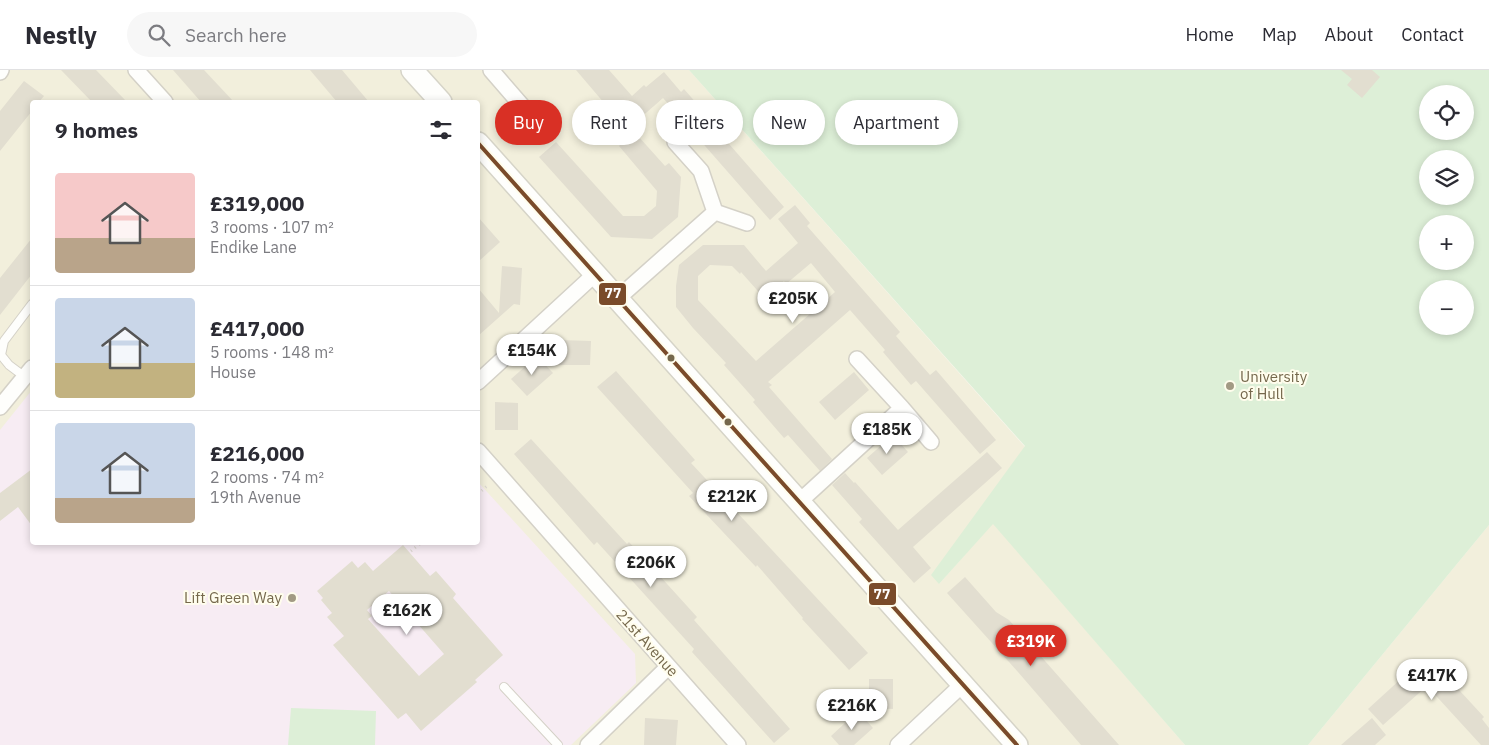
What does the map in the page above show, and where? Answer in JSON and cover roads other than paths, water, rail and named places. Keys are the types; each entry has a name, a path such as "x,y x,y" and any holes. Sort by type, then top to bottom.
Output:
{"street":[{"path":"136,70 163,100"},
{"path":"412,70 439,100"},
{"path":"491,70 517,100"},
{"path":"480,145 1017,745"},
{"path":"678,145 701,172 715,212"},
{"path":"715,212 747,223"},
{"path":"618,299 715,212"},
{"path":"480,380 595,274"},
{"path":"858,359 930,442"},
{"path":"0,407 29,373"},
{"path":"799,502 902,408"},
{"name":"21st Avenue","path":"480,454 738,745"},
{"path":"588,745 668,667"},
{"path":"898,745 963,684"}],"lane":[{"path":"29,373 9,365 1,355 4,341 30,307"},
{"path":"504,687 558,745"}],"place":[{"name":"University of Hull","path":"1230,386"},
{"name":"Lift Green Way","path":"292,598"}]}
